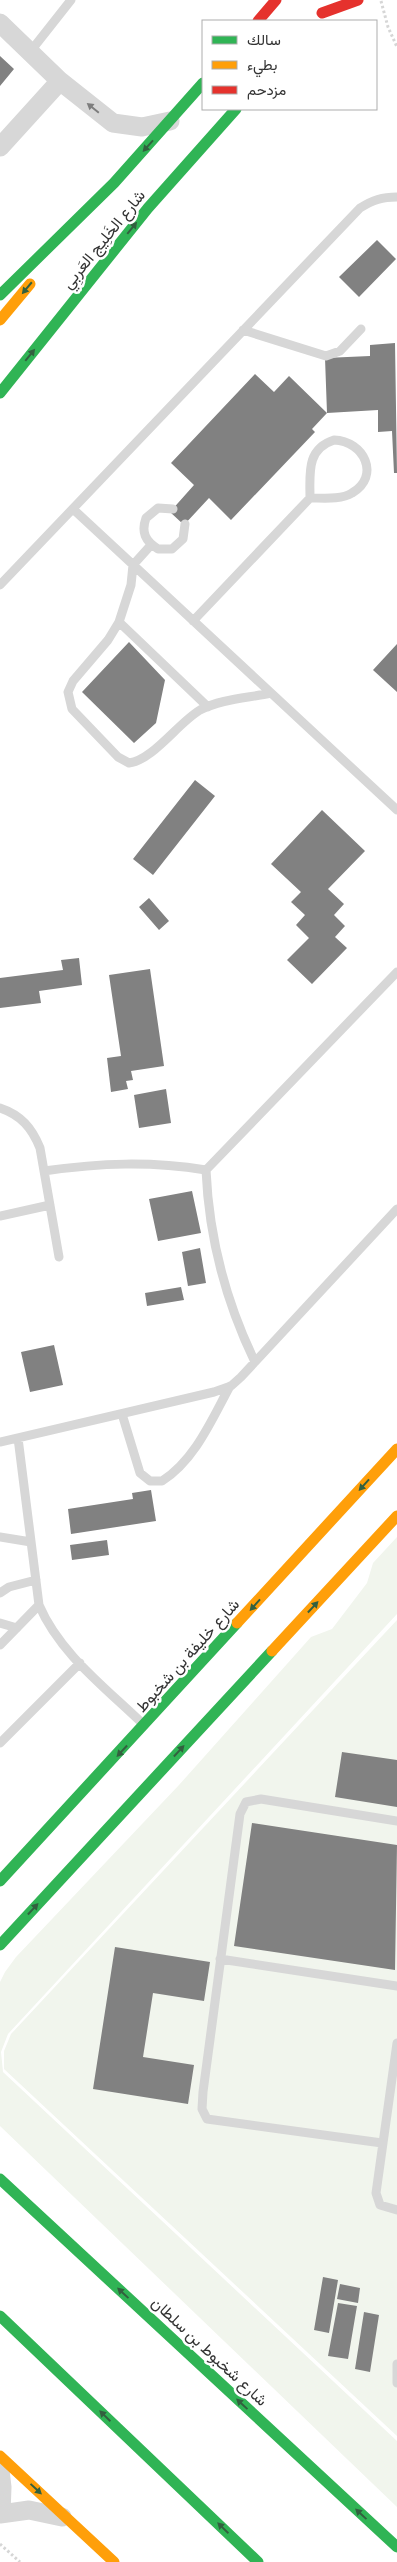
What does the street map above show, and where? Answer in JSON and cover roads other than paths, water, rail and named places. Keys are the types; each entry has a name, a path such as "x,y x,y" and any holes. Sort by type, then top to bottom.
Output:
{"main road":[{"path":"259,20 276,0"},
{"path":"318,17 333,0"},
{"path":"318,17 358,0"},
{"name":"شارع الخَلِيج العَربِي","path":"0,295 114,183 202,84"},
{"name":"شارع الخَلِيج العَربِي","path":"0,393 148,208 235,110"},
{"path":"0,320 114,183"},
{"name":"شارع خليفة بن شخبوط","path":"0,1881 145,1726 397,1449"},
{"path":"0,1945 397,1516"},
{"name":"شارع شخبوط بن سلطان","path":"0,2179 397,2547"},
{"path":"0,2316 258,2562"},
{"path":"0,2456 114,2562"}],"street":[{"path":"0,23 60,81 113,124 142,127 170,121"},
{"path":"0,147 60,81"},
{"path":"0,2470 2,2487 0,2514 15,2510 44,2511 71,2521"}],"lane":[{"path":"30,52 71,0"},
{"path":"0,585 360,208 372,200 384,197 397,197"},
{"path":"243,330 326,356 340,352 361,329"},
{"path":"193,620 310,498 343,496 359,488 366,472 366,464 358,448 351,443 334,440 318,448 310,464 310,498"},
{"path":"172,508 158,508 146,518 144,532 151,545 158,549 172,548 183,539 185,524"},
{"path":"73,509 397,810"},
{"path":"151,545 133,565 131,585 118,622 108,640 70,686 68,698 72,709 118,757 123,761 136,762 188,718 208,707 271,693"},
{"path":"118,622 208,707"},
{"path":"255,1362 240,1332 219,1269 209,1212 206,1170 397,972"},
{"path":"0,1108 24,1121 34,1134 40,1148 59,1258"},
{"path":"44,1171 117,1163 169,1165 206,1170"},
{"path":"0,1216 50,1205"},
{"path":"122,1414 140,1473 150,1481 162,1481 178,1467 198,1443 231,1386 397,1209"},
{"path":"0,1442 214,1392 231,1386"},
{"path":"18,1438 39,1605 55,1637 145,1726"},
{"path":"0,1537 31,1542"},
{"path":"0,1593 9,1587 36,1580"},
{"path":"0,1645 39,1605"},
{"path":"0,1623 16,1628"},
{"path":"0,1743 80,1663"},
{"path":"382,2143 207,2119 202,2109 240,1814 246,1802 261,1799 397,1821"},
{"path":"220,1959 397,1986"},
{"path":"397,2043 376,2193 380,2205 397,2210"},
{"path":"397,2364 397,2383"}]}
